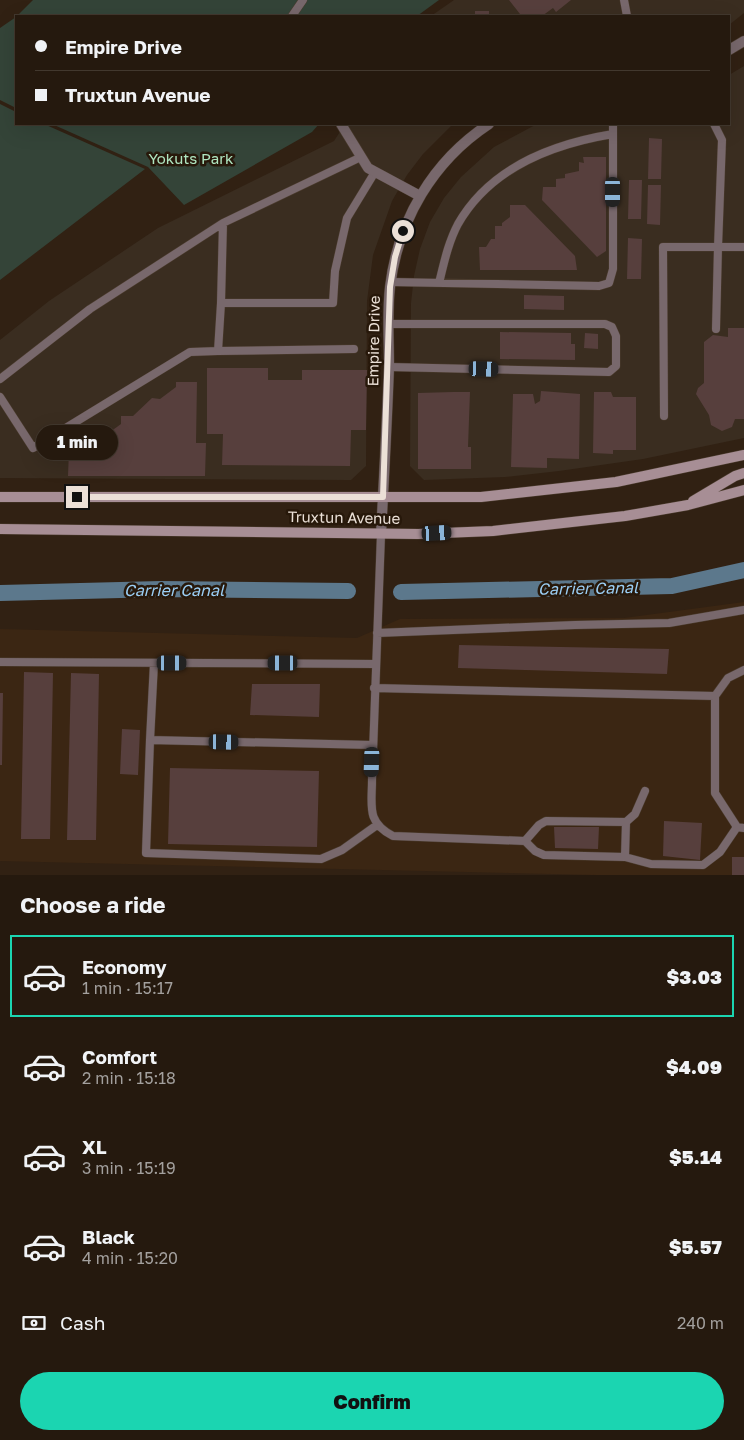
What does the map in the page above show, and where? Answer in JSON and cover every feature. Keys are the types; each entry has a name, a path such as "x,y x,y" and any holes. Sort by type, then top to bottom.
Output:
{"main road":[{"name":"Truxtun Avenue","path":"0,498 481,496 616,482 683,470 744,455"},
{"path":"688,505 708,490 744,473"},
{"name":"Truxtun Avenue","path":"0,529 381,534 493,531 558,524 688,505 744,490"}],"street":[{"path":"730,49 744,41"},
{"path":"341,125 368,168 420,196"},
{"name":"Empire Drive","path":"381,534 391,282 403,231 420,196 432,177 452,154 489,125"}],"lane":[{"path":"293,15 303,0"},
{"path":"624,0 627,15"},
{"path":"391,282 599,286 609,283 613,269 613,125"},
{"path":"714,125 722,140 716,329"},
{"path":"439,283 448,248 459,223 486,188 516,165 549,150 613,134"},
{"path":"0,379 90,309 223,223 361,157"},
{"path":"221,302 333,303 334,272 347,218 375,172"},
{"path":"218,351 223,223"},
{"path":"664,416 663,246 744,247"},
{"path":"389,324 605,324 612,327 616,336 616,366 609,372 389,367"},
{"path":"0,397 33,448 190,352 354,349"},
{"path":"381,534 374,688 372,818 377,826 393,836 525,841 535,851 544,855 625,857 651,864 703,865 720,852 740,828 715,793 716,696 728,678 744,670"},
{"path":"377,633 575,624 669,623 744,610"},
{"path":"0,662 375,664"},
{"path":"154,663 146,853 321,859 342,850 377,826"},
{"path":"374,688 716,696"},
{"path":"150,740 373,745"},
{"path":"525,841 539,825 546,821 626,822 635,814 645,791"},
{"path":"625,857 626,822"}],"shaded area":[{"path":"454,0 744,0 744,13 730,24 730,15 432,15"},
{"path":"744,66 744,438 643,459 559,471 505,477 424,480 410,466 411,303 420,249 430,222 444,198 461,177 494,147 535,125 730,125 730,74"},
{"path":"344,125 452,125 423,154 407,175 392,201 373,255 367,301 366,466 351,480 0,478 0,340 49,301 158,228 334,141"},
{"path":"744,602 744,875 596,875 0,861 0,629 357,638 400,619 624,618"}],"green space":[{"path":"33,0 439,0 418,15 18,15"},
{"path":"15,18 15,108 0,100 0,28"},
{"path":"0,104 15,112 15,125 46,125 145,169 0,280"},
{"name":"Yokuts Park","path":"54,125 318,125 312,132 184,205 148,167"}],"building":[{"path":"509,0 571,0 556,12 553,8 543,15 520,14"},
{"path":"475,11 489,11 489,15 475,15"},
{"path":"649,138 662,139 661,179 648,179"},
{"path":"583,157 606,157 606,251 597,257 542,200 543,187 556,187 556,179 565,178 565,174 579,171 579,162 584,163"},
{"path":"629,180 642,180 641,219 628,219"},
{"path":"648,185 661,185 660,225 647,224"},
{"path":"510,205 525,205 575,256 577,270 480,270 479,247 486,247 491,239 495,239 495,226 502,226 502,223 510,217"},
{"path":"628,238 642,239 641,279 627,279"},
{"path":"524,295 564,296 564,310 524,309"},
{"path":"728,328 744,328 744,419 735,419 732,427 722,431 711,425 709,415 696,394 698,388 704,383 704,342 713,335 728,337"},
{"path":"500,332 571,333 571,344 575,344 575,360 500,359"},
{"path":"585,333 598,334 598,349 584,348"},
{"path":"207,368 268,368 268,380 302,380 302,370 367,370 366,430 351,430 350,466 222,465 223,434 207,434"},
{"path":"176,382 197,382 196,443 206,443 205,476 68,476 69,450 81,450 95,439 95,432 110,432 121,424 121,416 133,416 152,398 160,399 176,387"},
{"path":"541,391 580,394 579,459 547,458 547,468 511,467 513,394 533,394 535,404 540,401"},
{"path":"470,392 468,447 471,447 471,469 418,469 418,393"},
{"path":"594,392 611,392 613,397 636,397 636,450 613,450 613,454 593,453"},
{"path":"459,645 669,649 667,674 458,668"},
{"path":"24,672 53,673 50,839 21,839"},
{"path":"71,673 99,674 96,840 67,840"},
{"path":"252,684 320,684 319,717 250,715"},
{"path":"0,693 3,693 2,765 0,765"},
{"path":"122,729 140,730 138,775 120,774"},
{"path":"170,768 319,771 317,847 168,844"},
{"path":"664,821 702,823 700,860 663,856"},
{"path":"554,827 599,827 598,849 555,848"},
{"path":"732,857 744,857 744,875 732,875"}],"waterway":[{"name":"Carrier Canal","path":"401,592 672,586 744,570"},
{"name":"Carrier Canal","path":"0,593 161,589 348,591"}],"route":[{"path":"77,497 383,497 389,367 390,287 395,257 403,231"}]}
